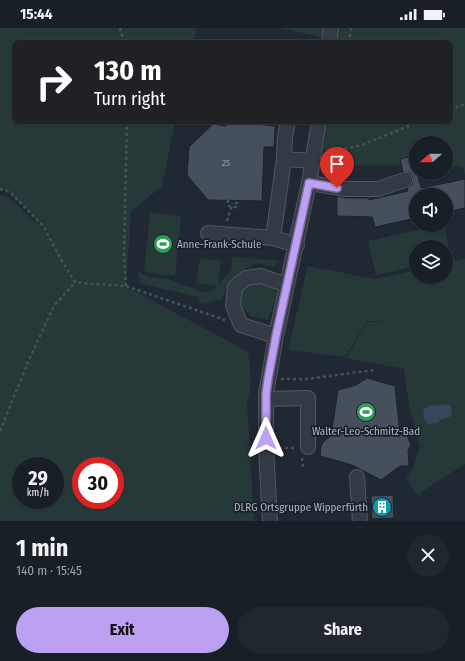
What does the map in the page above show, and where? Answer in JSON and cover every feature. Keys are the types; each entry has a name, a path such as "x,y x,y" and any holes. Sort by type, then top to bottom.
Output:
{"street":[{"path":"329,40 331,28"},
{"path":"273,238 287,124"},
{"path":"270,521 266,448 266,399 268,379 276,336 297,244 314,158 319,124"},
{"path":"284,159 314,158"},
{"path":"309,183 347,189 378,189 405,180"},
{"path":"208,233 273,238 297,244"},
{"path":"276,336 241,325 233,306 235,287 246,278 261,276 287,285"},
{"path":"266,399 308,398 308,447"},
{"path":"357,477 360,521"}],"path":[{"path":"120,28 123,40"},
{"path":"349,40 350,28"},
{"path":"453,109 465,104"},
{"path":"126,286 124,255 127,124"},
{"path":"314,158 362,145 414,124"},
{"path":"0,190 10,192 44,227 75,282"},
{"path":"228,200 228,206 237,207 237,203 233,203"},
{"path":"223,234 232,206"},
{"path":"75,282 126,286 195,311 241,325"},
{"path":"0,431 31,355 54,306 75,282"},
{"path":"268,379 307,379 374,370"}],"shaded area":[{"path":"0,28 197,28 194,40 12,40 12,124 174,124 162,186 131,211 126,286 248,352 250,383 247,402 254,521 0,521 0,195 8,197 60,244 10,192 0,189"},
{"path":"280,28 330,28 329,39"},
{"path":"338,28 465,28 465,175 462,166 453,166 453,136 409,136 409,166 322,165 327,124 453,124 453,40 336,40"},
{"name":"Anne-Frank-Schule","path":"150,212 181,216 175,276 144,272"},
{"path":"409,232 445,232 447,240 409,240 409,268 376,275 368,241"},
{"path":"232,257 277,260 274,267 256,263 249,267 234,277 222,299 201,304 198,297 140,283 138,271 148,277 168,279 203,292 212,291 217,286 196,283 200,258 221,261 218,286 232,269"},
{"path":"465,259 465,464 423,491 419,497 406,479 411,473 420,447 409,405 404,369 346,358 367,322 391,321 367,321 345,357 288,350 308,266 375,279 409,272 409,284 453,284 453,262"},
{"path":"254,281 271,286 277,294 268,320 251,316 243,308 240,300 242,292"}],"water":[{"path":"443,404 450,405 452,411 450,417 441,419 437,423 428,424 423,417 424,409 431,405 438,406"}],"building":[{"path":"213,124 226,126 226,124 257,124 275,126 274,147 264,147 262,201 208,200 187,175 189,147"},
{"path":"409,157 409,173 403,172 400,159"},
{"path":"465,179 465,208 453,211 453,188 421,188"},
{"path":"413,180 419,180 421,188 409,188 409,220 375,227 372,217 337,216 337,196 347,198 369,198 369,200 408,191 407,188 412,185"},
{"name":"Walter-Leo-Schmitz-Bad","path":"367,378 395,386 400,434 407,435 411,445 408,450 409,466 400,466 381,480 352,465 320,456 321,446 324,441 331,436 338,390 356,385"},
{"name":"DLRG Ortsgruppe Wipperfürth","path":"393,495 394,518 372,519 371,496"}],"place":[{"name":"Anne-Frank-Schule","path":"163,244"},
{"name":"Walter-Leo-Schmitz-Bad","path":"366,412"},
{"name":"DLRG Ortsgruppe Wipperfürth","path":"382,507"}],"route":[{"path":"266,438 266,394 268,379 309,183 337,188"}]}
